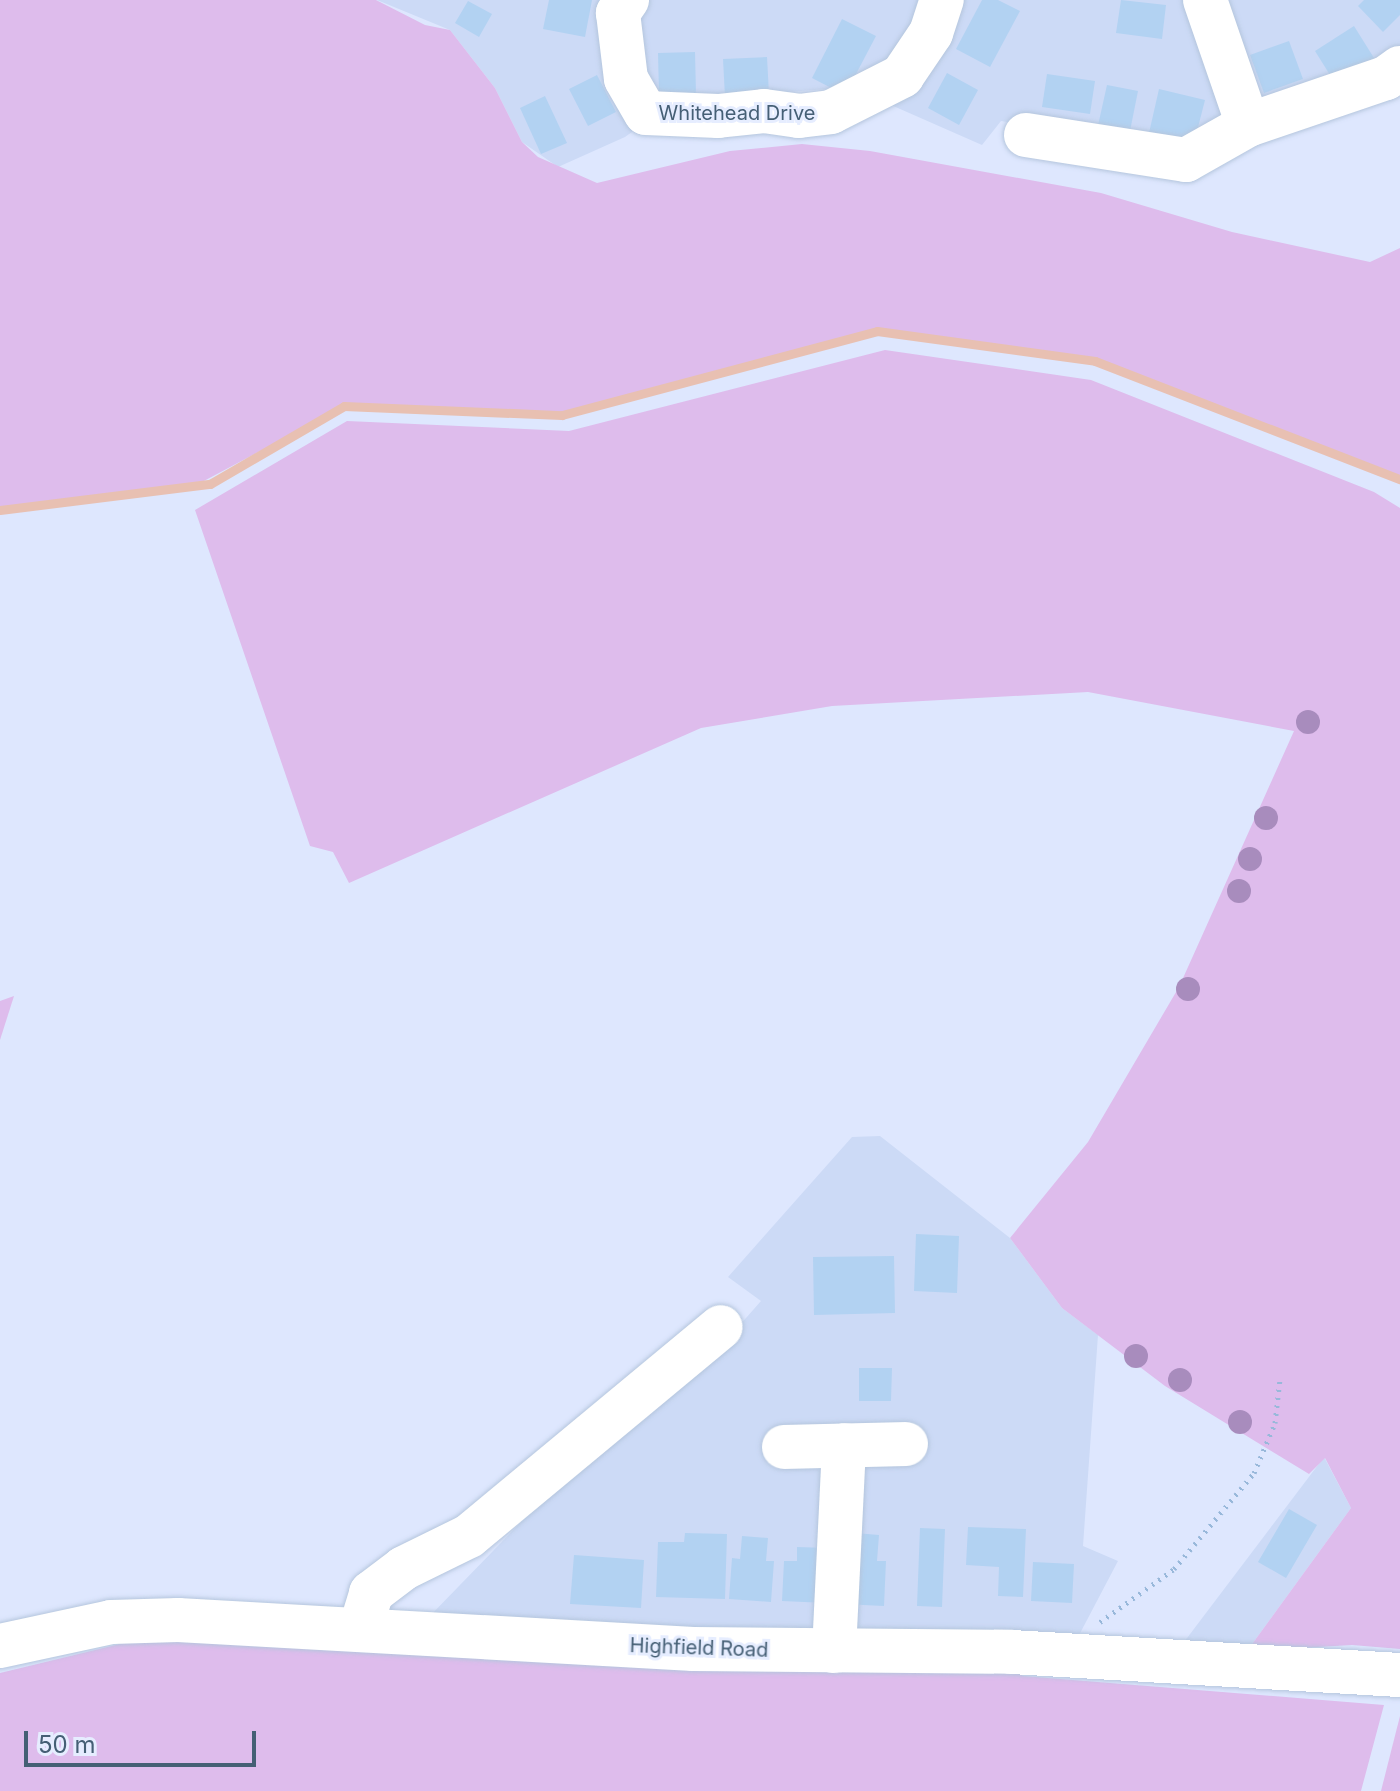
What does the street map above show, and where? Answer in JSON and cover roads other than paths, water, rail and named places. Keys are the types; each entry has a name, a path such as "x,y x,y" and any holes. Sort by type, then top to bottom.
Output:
{"street":[{"name":"Whitehead Drive","path":"627,0 618,13 626,79 646,113 690,116 764,111 799,116 831,112 873,95 902,76 931,33 942,0"},
{"path":"1205,0 1248,125"},
{"path":"1026,135 1186,160 1248,125 1400,68"},
{"path":"360,1630 371,1593 404,1568 469,1536 721,1327"},
{"path":"784,1447 906,1444"},
{"path":"834,1651 844,1445"},
{"name":"Highfield Road","path":"0,1646 111,1622 165,1620 693,1649 1071,1655 1381,1673"}],"waterway":[{"path":"0,510 210,484 344,406 562,415 877,331 1095,361 1400,479"}]}
